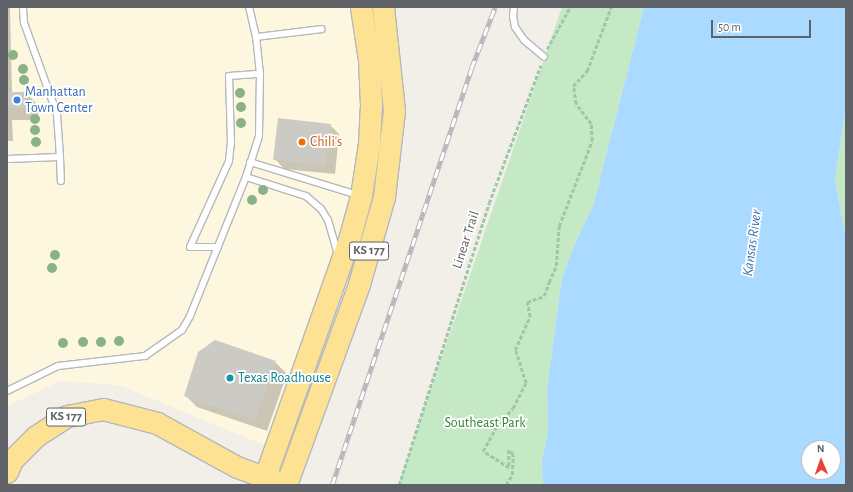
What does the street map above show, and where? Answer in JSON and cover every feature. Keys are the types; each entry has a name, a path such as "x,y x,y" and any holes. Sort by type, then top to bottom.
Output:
{"highway":[{"name":"KS 177","path":"263,481 363,205 372,104 369,60 361,7"},
{"name":"KS 177","path":"7,472 12,460 36,436 67,416 103,409 156,423 263,481 286,485 359,284 384,197 390,157 394,110 383,7"}],"lane":[{"path":"22,7 24,22 57,114 61,181"},
{"path":"7,391 58,366 130,360 145,356 163,345 182,330 190,316 246,177 259,136 260,74 256,37 249,7"},
{"path":"514,7 513,16 515,27 524,40 544,57"},
{"path":"256,37 322,29"},
{"path":"218,247 190,247 229,161 231,143 228,76 260,74"},
{"path":"7,159 60,157"},
{"path":"250,162 363,205"},
{"path":"246,177 306,196 320,209 334,233 339,268"},
{"path":"359,284 365,236"}],"path":[{"name":"Linear Trail","path":"399,485 489,203 544,57 570,7"},
{"path":"506,485 512,475 513,455 509,450 509,468 483,451 496,428 513,408 526,383 515,350 530,316 527,302 544,296 556,266 559,226 592,141 590,124 576,104 572,86 587,71 611,7"}],"shaded area":[{"path":"7,7 351,7 358,55 362,108 359,155 339,239 266,446 119,385 60,381 7,406"}],"green space":[{"name":"Southeast Park","path":"562,7 644,7 593,206 577,239 562,277 547,389 548,433 542,460 543,485 398,485"},
{"path":"846,105 846,238 835,181"}],"water":[{"name":"Kansas River","path":"644,7 846,7 846,105 835,181 846,238 846,485 543,485 542,460 548,433 547,389 562,277 577,239 593,206"}],"building":[{"name":"Manhattan Town Center","path":"7,92 26,92 27,108 7,108"},
{"name":"Chili's","path":"278,118 331,124 326,165 273,160"},
{"name":"Texas Roadhouse","path":"215,340 276,361 255,420 184,396 198,352"}],"railway":[{"path":"332,485 471,69 495,7"}],"place":[{"name":"Manhattan Town Center","path":"17,100"},
{"name":"Chili's","path":"302,142"},
{"name":"Texas Roadhouse","path":"230,378"}]}
